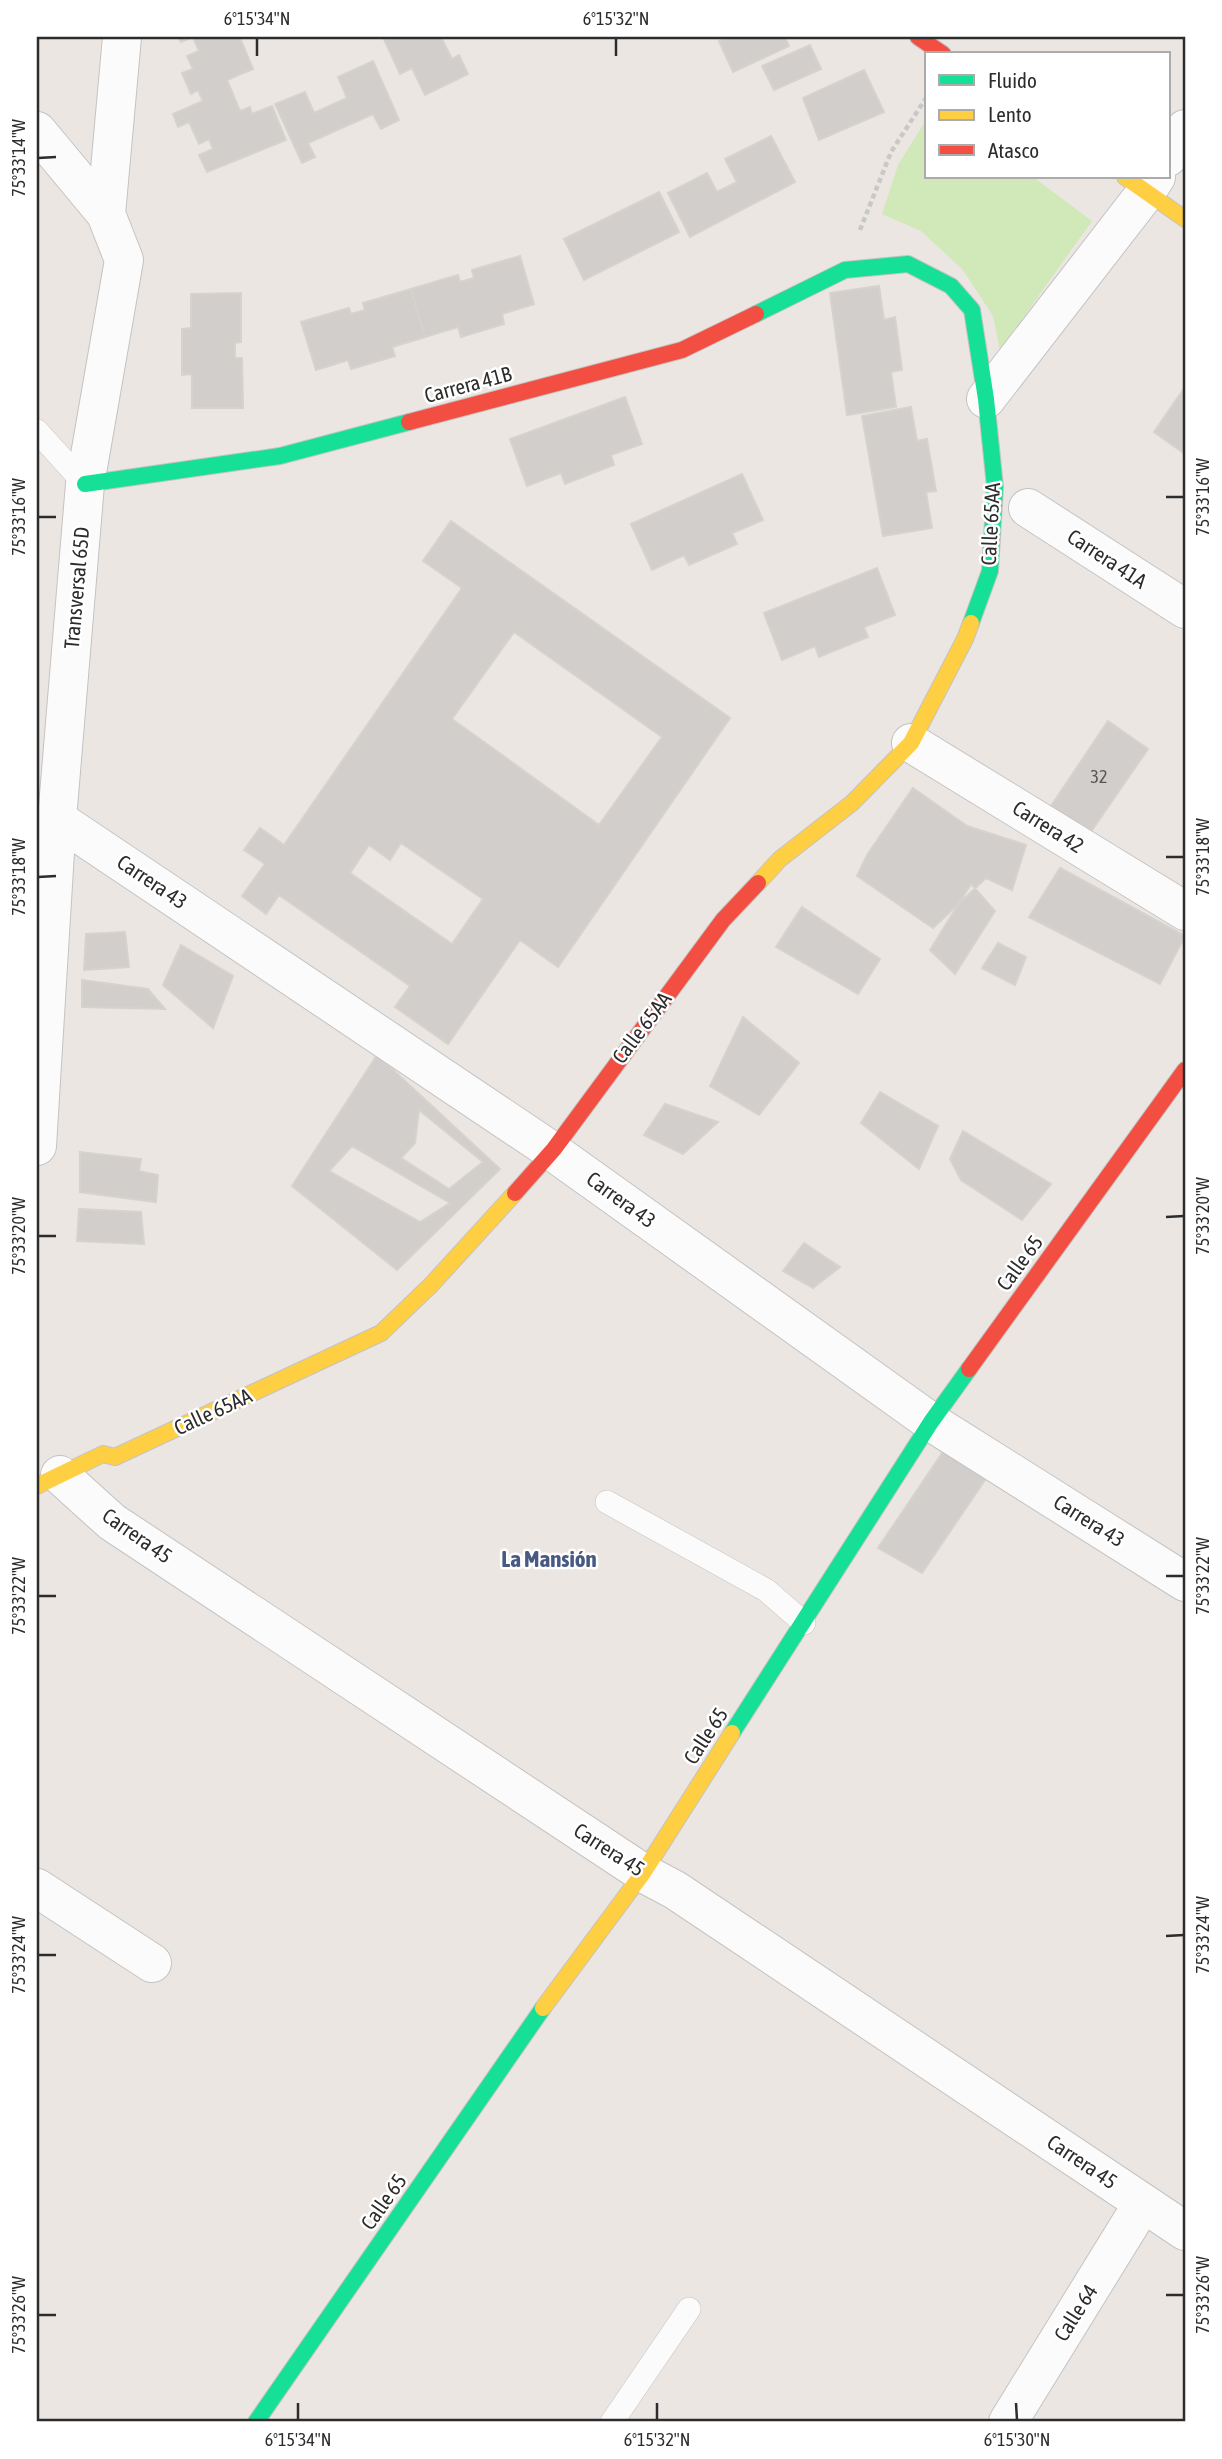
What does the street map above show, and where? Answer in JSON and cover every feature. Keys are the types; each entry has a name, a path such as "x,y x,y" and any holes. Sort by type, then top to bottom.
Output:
{"street":[{"name":"Transversal 65D","path":"37,1146 57,819 85,484 124,260 106,214 122,37"},
{"path":"918,37 940,52"},
{"path":"1170,154 1185,129"},
{"path":"37,131 106,214"},
{"path":"986,399 1143,182 1185,219"},
{"name":"Calle 65AA","path":"48,1480 103,1454 115,1457 381,1333 431,1285 552,1151 723,920 779,859 852,803 911,743 965,639 990,571 995,487 986,399 972,310 951,286 908,264 845,270"},
{"name":"Carrera 41B","path":"85,484 280,456 682,350 845,270"},
{"name":"Carrera 41A","path":"1028,508 1185,609"},
{"name":"Carrera 42","path":"911,743 1185,911"},
{"name":"Carrera 43","path":"57,819 552,1151 931,1422 1185,1581"},
{"name":"Calle 65","path":"257,2422 563,1979 643,1873 931,1422 1185,1070"},
{"name":"Carrera 45","path":"48,1480 643,1873 675,1889 1185,2231"},
{"path":"37,1888 152,1963"},
{"name":"Calle 64","path":"1009,2422 1143,2203"}],"lane":[{"path":"37,431 85,484"},
{"path":"607,1502 766,1590 804,1623"},
{"path":"612,2422 689,2309"}],"path":[{"path":"845,270 891,152 925,100"}],"green space":[{"path":"925,122 925,178 1034,178 1092,221 1000,350 993,316 963,270 921,231 882,214 898,165"}],"building":[{"path":"178,37 193,37 181,42"},
{"path":"193,37 243,37 240,38 253,69 227,80 240,111 250,107 252,114 272,106 286,140 207,172 199,155 213,149 209,139 199,144 189,122 178,127 173,114 203,101 198,90 191,94 182,73 193,69 187,56 199,51"},
{"path":"383,37 441,37 452,59 459,55 468,74 425,95 412,68 400,74"},
{"path":"728,37 785,37 789,46 733,72 719,41"},
{"path":"810,45 821,69 774,90 762,66"},
{"path":"373,61 399,120 381,129 373,114 308,143 315,157 302,163 275,104 305,92 314,113 347,98 338,77"},
{"path":"864,70 884,112 819,140 803,98"},
{"path":"771,136 795,182 690,237 668,193 707,173 717,192 737,182 725,159"},
{"path":"659,192 679,232 584,280 564,239"},
{"path":"520,256 534,304 502,314 504,324 461,337 458,327 425,337 411,289 458,275 460,282 474,278 472,270"},
{"path":"879,286 884,320 895,317 902,370 891,372 896,407 847,415 830,293"},
{"path":"411,289 425,337 392,347 395,356 351,369 348,360 316,370 301,322 349,308 351,314 365,310 363,303"},
{"path":"241,293 241,342 235,343 235,358 242,358 243,408 192,408 192,374 182,375 182,329 191,328 191,294"},
{"path":"1185,387 1185,454 1154,432"},
{"path":"625,397 642,444 611,455 614,465 565,484 561,473 527,486 510,439"},
{"path":"911,407 917,441 927,439 936,491 926,492 932,528 883,536 862,416"},
{"path":"742,474 763,520 732,533 737,544 689,565 684,555 652,570 631,524"},
{"path":"451,521 730,718 558,967 520,940 448,1044 395,1007 410,986 279,895 266,914 242,896 265,864 244,850 260,828 284,845 462,588 423,561","holes":["514,632 662,737 599,825 452,719","401,843 483,899 452,944 350,873 369,845 390,860"]},
{"path":"877,568 895,615 864,627 868,637 819,657 815,646 782,660 764,613"},
{"path":"1108,721 1148,749 1090,833 1051,806"},
{"path":"913,788 967,826 1026,845 1012,890 986,878 933,928 857,876 867,855"},
{"path":"1060,868 1185,936 1160,984 1029,917"},
{"path":"971,884 995,911 955,974 930,950"},
{"path":"802,907 880,959 858,994 776,947"},
{"path":"125,932 129,967 84,970 86,934"},
{"path":"998,943 1026,957 1015,985 982,968"},
{"path":"181,945 233,976 213,1028 163,985"},
{"path":"82,980 148,989 165,1009 82,1007"},
{"path":"743,1017 799,1063 759,1115 710,1086"},
{"path":"377,1055 500,1169 397,1270 292,1186"},
{"path":"880,1092 938,1126 919,1169 861,1123"},
{"path":"665,1104 718,1122 683,1154 644,1135"},
{"path":"419,1110 483,1162 449,1189 401,1158 415,1143"},
{"path":"963,1131 1051,1184 1022,1220 961,1180 950,1159"},
{"path":"352,1146 450,1203 420,1222 329,1171"},
{"path":"80,1152 141,1159 139,1171 158,1175 156,1202 80,1192"},
{"path":"79,1209 141,1212 144,1244 77,1241"},
{"path":"804,1243 840,1267 813,1288 783,1271"},
{"path":"949,1443 991,1471 922,1573 878,1548"}],"traffic: fast":[{"path":"756,314 845,270 908,264 951,286 972,310 986,399 995,487 990,571 971,623"},
{"path":"85,484 280,456 409,422"},
{"path":"732,1733 931,1422 969,1369"},
{"path":"256,2422 543,2008"}],"traffic: slow":[{"path":"1126,178 1185,219"},
{"path":"758,883 780,859 852,803 911,743 971,623"},
{"path":"37,1486 103,1454 115,1457 381,1333 431,1285 515,1193"},
{"path":"543,2008 643,1873 732,1733"}],"traffic: jam":[{"path":"918,37 940,52"},
{"path":"409,422 682,350 756,314"},
{"path":"515,1193 554,1149 723,920 758,883"},
{"path":"969,1369 1185,1070"}],"district":[{"name":"La Mansión","path":"549,1559"}]}
